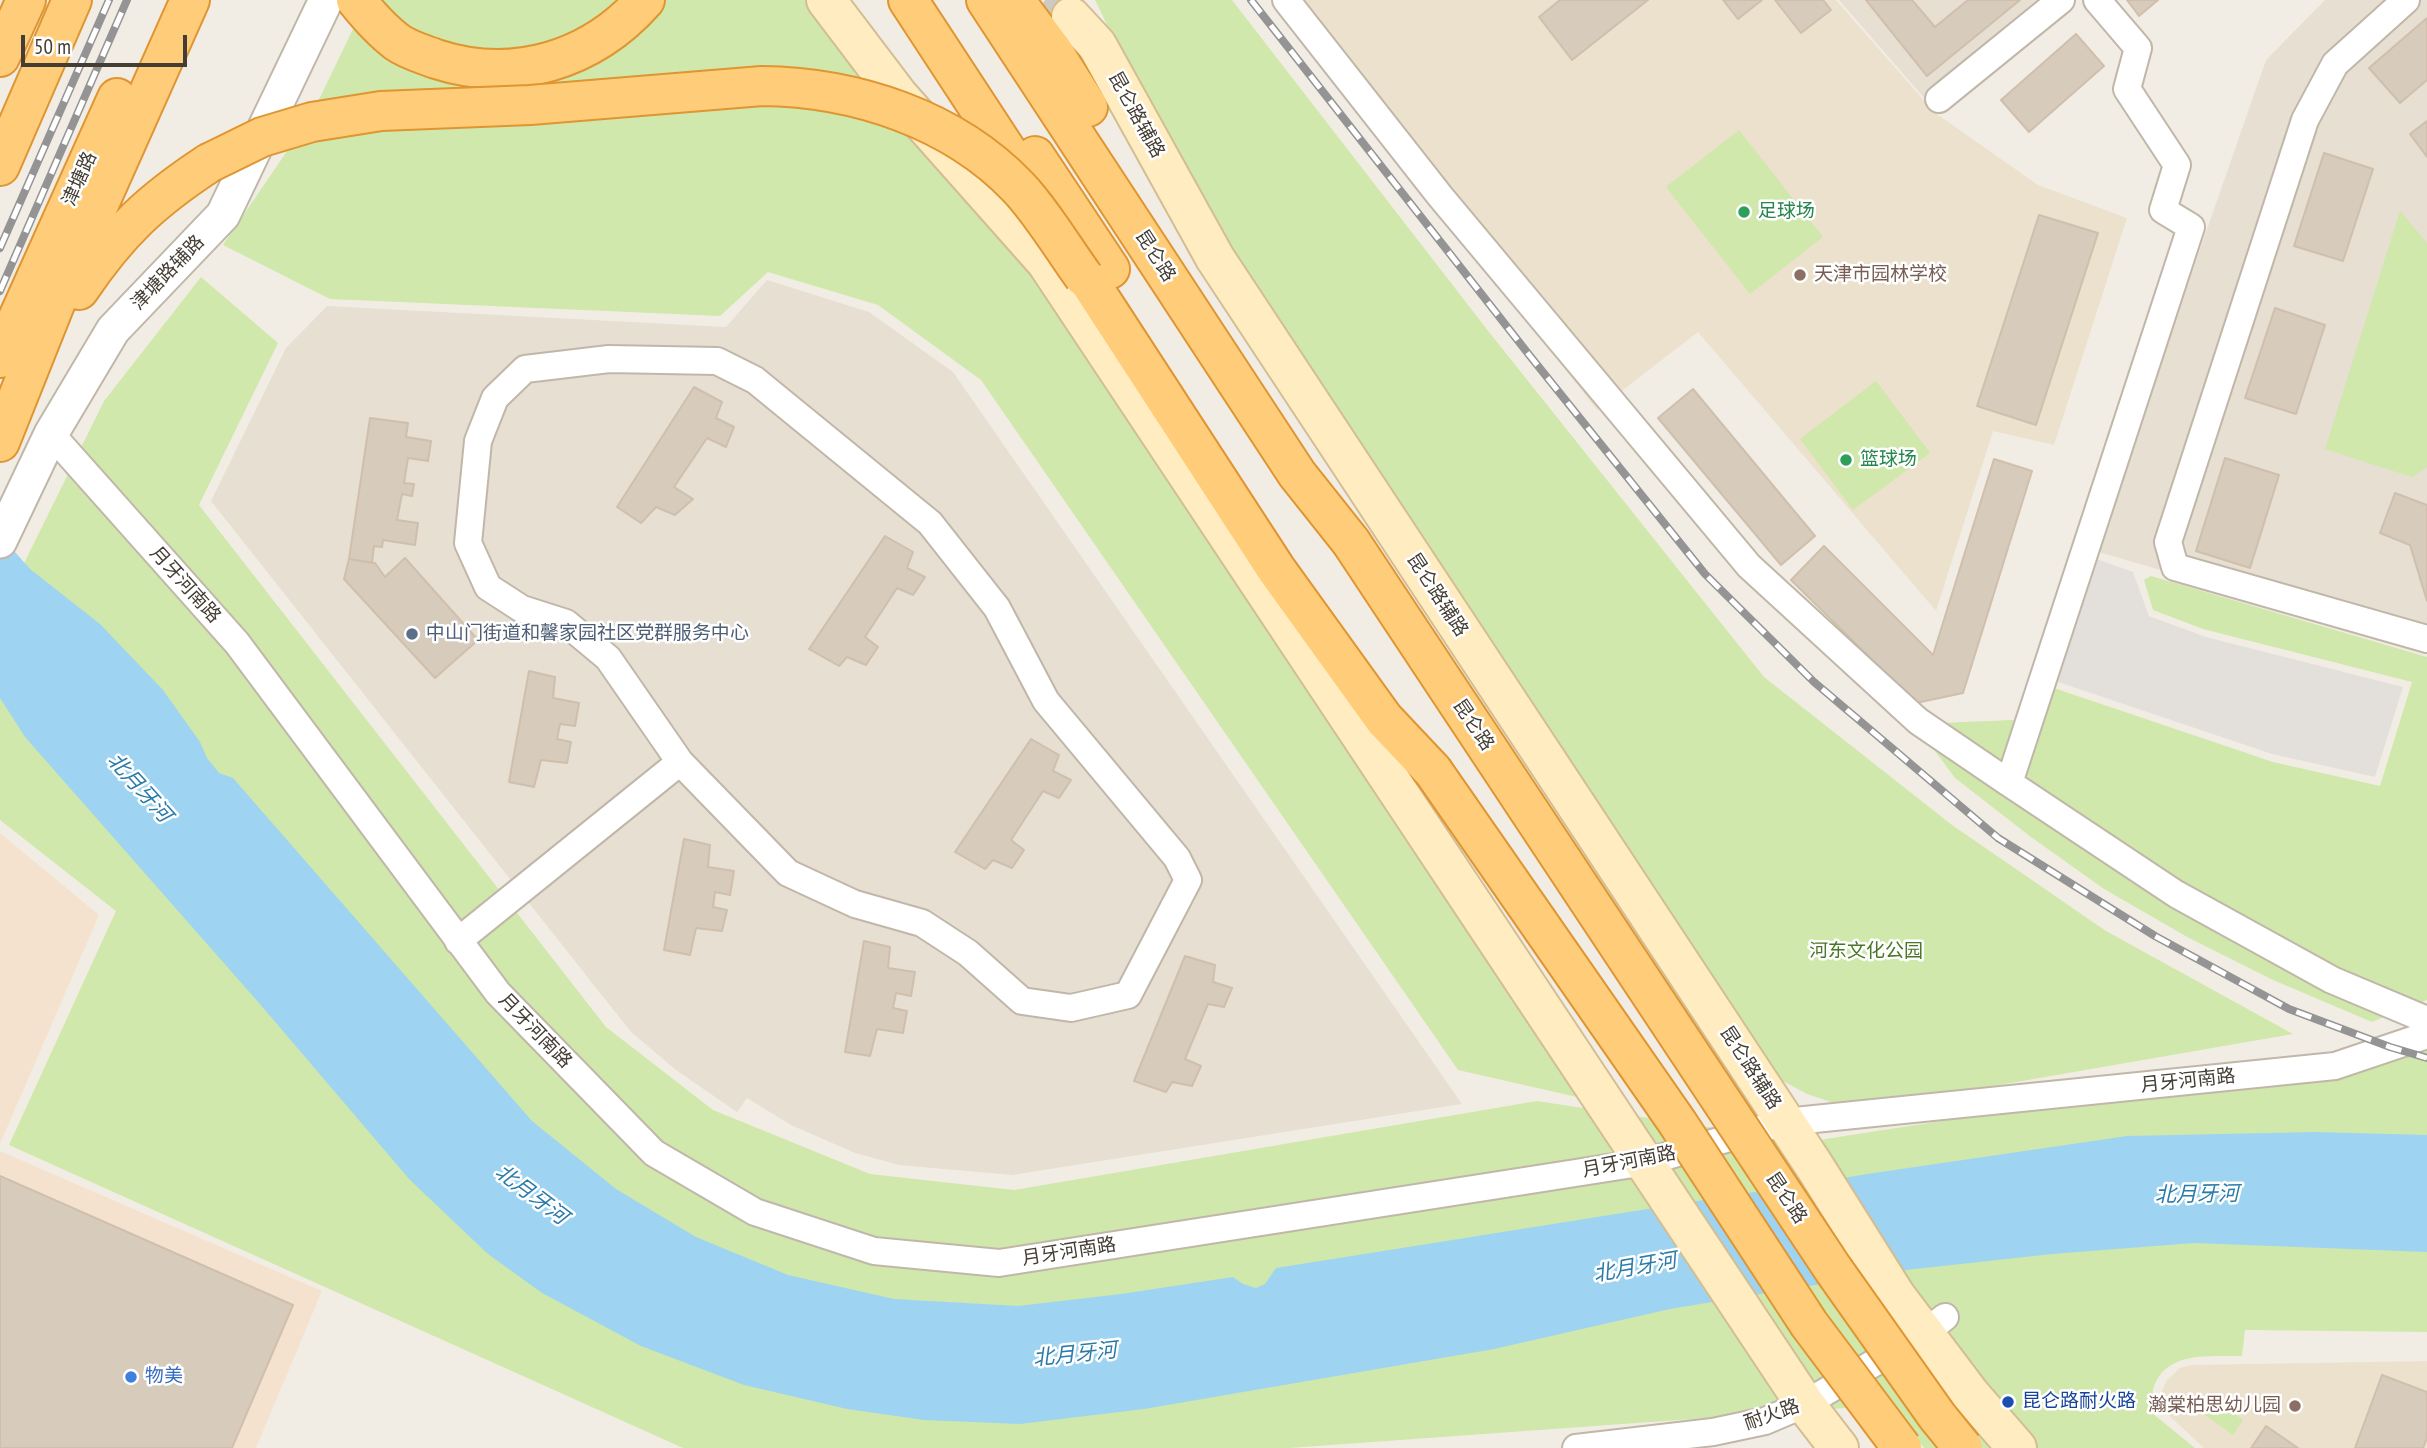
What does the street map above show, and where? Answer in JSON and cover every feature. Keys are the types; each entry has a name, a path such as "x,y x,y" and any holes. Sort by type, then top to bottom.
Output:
{"highway":[{"path":"0,57 26,0"},
{"path":"0,166 72,0"},
{"name":"津塘路","path":"0,358 161,0"},
{"path":"1,440 59,294 190,0"},
{"path":"356,0 375,24 399,43 452,64 488,70 547,63 579,51 606,35 635,12 645,0"},
{"path":"908,0 1024,176 1084,276 1276,569 1384,719 1433,771"},
{"path":"934,0 1389,696 1433,771 1677,1122 1809,1324 1902,1448"},
{"name":"昆仑路","path":"986,0 1297,474 1351,542 1833,1269 1937,1416 1964,1448"},
{"path":"1015,0 1052,50"},
{"path":"1024,0 1052,50 1314,466 1351,542"},
{"path":"1,440 73,299 105,252 140,215 173,187 209,163 262,137 312,122 381,111 530,104 762,86 787,86 857,98 886,105 938,128 991,162 1019,188 1084,276"}],"main road":[{"path":"826,0 898,96 1046,262 1805,1404 1839,1448"},
{"name":"昆仑路辅路","path":"1071,17 1097,45 1215,258 1815,1167 1896,1296 1935,1325"},
{"path":"1935,1325 1970,1394 2017,1448"}],"street":[{"name":"津塘路辅路","path":"5,530 51,434 113,330 223,215 326,0"},
{"path":"1286,0 1440,196 1749,566 1918,721 2176,894 2332,980 2427,1020"},
{"path":"1939,99 2061,0"},
{"path":"2009,783 2191,228 2163,210 2177,165 2127,89 2138,48 2097,0"},
{"path":"2406,0 2335,64 2305,120 2168,542 2175,567 2427,639"},
{"path":"609,359 717,361 755,380 930,523 997,608 1046,701 1177,858 1188,880 1128,995 1071,1007 1022,1001 968,953 922,923 855,904 788,873 680,762 608,658 566,624 522,609 488,587 468,544 478,441 495,398 525,369 609,359"},
{"name":"月牙河南路","path":"51,434 237,643 498,993 654,1153 755,1212 874,1251 999,1263 1646,1162 1785,1122 2335,1066 2427,1035"},
{"path":"458,941 680,762"},
{"name":"耐火路","path":"1576,1448 1713,1432 1765,1421 1805,1404 1935,1325"}],"shaded area":[{"name":"天津市园林学校","path":"1277,0 1836,0 1934,112 2038,185 2127,218 2054,445 1993,431 1936,611 1698,332 1597,410"},
{"path":"1839,0 2051,0 1932,107"},
{"path":"2325,0 2427,0 2427,647 2095,551 2266,60"},
{"path":"767,280 869,312 953,372 1462,1104 1012,1175 899,1165 855,1153 791,1125 747,1098 737,1112 676,1070 631,1032 211,501 286,348 327,306 726,327"},
{"path":"2094,558 2133,572 2149,616 2206,637 2403,687 2375,777 2272,754 2058,682"},
{"path":"0,833 99,915 0,1144"},
{"name":"物美","path":"0,1151 322,1291 256,1448 0,1448"},
{"name":"瀚棠柏思幼儿园","path":"2427,1361 2427,1448 2204,1448 2164,1411 2162,1391 2167,1380 2180,1368 2192,1365"}],"green space":[{"path":"367,0 809,0 1014,244 1089,350 1577,1097 1458,1070 981,380 878,305 768,272 720,316 330,299 223,245 311,116"},
{"name":"河东文化公园","path":"1095,0 1232,0 1489,332 1764,677 1952,825 2106,931 2293,1034 1855,1110 1807,1094 1757,1067 1184,182"},
{"name":"足球场","path":"1739,130 1823,237 1750,294 1666,187"},
{"path":"2400,211 2427,243 2427,467 2412,477 2325,449"},
{"path":"201,277 278,343 199,505 606,1027 713,1110 870,1174 1014,1190 1537,1101 1806,1142 2427,1046 2427,1332 2245,1330 2242,1356 2204,1356 2169,1366 2154,1386 2152,1413 2195,1448 1924,1448 1887,1405 1289,1448 683,1448 9,1145 116,911 0,820 0,612 104,401"},
{"path":"1876,381 1930,453 1853,510 1800,439"},
{"path":"2151,576 2427,657 2427,1000 2372,1022 2273,980 2189,938 2104,889 1955,778 1915,724 2037,719 2051,687 2273,762 2380,786 2412,682 2203,629 2153,610 2144,580"},
{"path":"2216,1400 2243,1420 2233,1435 2205,1415"}],"water":[{"name":"北月牙河","path":"0,535 30,569 100,624 163,690 219,773 233,778 532,1121 616,1189 696,1237 788,1275 894,1299 1018,1306 1233,1277 1256,1288 1265,1284 1276,1268 1874,1173 2127,1136 2316,1132 2427,1135 2427,1252 2194,1243 2052,1254 1906,1270 1670,1309 1494,1349 1144,1409 1020,1424 924,1420 847,1409 744,1385 641,1346 542,1293 488,1254 410,1180 259,1003 25,737 0,698"}],"building":[{"path":"1560,0 1648,0 1572,60 1539,17"},
{"path":"1723,0 1762,0 1738,19"},
{"path":"1775,0 1823,0 1831,10 1801,33"},
{"path":"1866,0 1912,0 1935,27 1968,0 2020,0 1927,76"},
{"path":"2127,0 2158,0 2139,16"},
{"path":"2427,18 2427,80 2400,103 2369,68"},
{"path":"2076,34 2104,66 2029,132 2001,100"},
{"path":"2427,121 2427,157 2410,134"},
{"path":"2324,153 2373,169 2343,261 2294,246"},
{"path":"2039,215 2098,233 2036,425 1977,406"},
{"path":"2275,308 2325,325 2296,414 2245,398"},
{"path":"694,387 722,402 716,418 734,427 726,447 707,438 674,487 693,499 675,515 656,507 641,523 617,507"},
{"path":"1693,389 1815,536 1781,565 1658,418"},
{"path":"370,418 408,423 406,437 431,441 428,461 408,458 404,483 414,484 412,496 402,494 397,520 418,523 415,545 383,540 382,547 374,546 372,563 349,559"},
{"path":"2225,458 2279,475 2250,568 2196,551"},
{"path":"1994,459 2032,471 1963,693 1916,703 1791,580 1824,546 1933,655"},
{"path":"2395,493 2427,505 2427,601 2410,545 2380,533"},
{"path":"885,536 913,552 907,568 925,577 913,595 897,588 865,637 878,647 866,665 847,657 839,666 809,649"},
{"path":"405,558 478,640 435,678 344,579 349,559 375,563 385,577"},
{"path":"529,671 555,677 553,698 579,703 575,726 560,724 557,739 571,742 567,763 541,760 534,787 509,782"},
{"path":"1031,739 1059,755 1053,771 1071,780 1059,798 1043,791 1011,840 1024,850 1012,868 993,860 985,869 955,852"},
{"path":"684,839 710,845 708,867 734,871 730,895 715,892 713,907 727,910 722,931 696,928 690,955 664,950"},
{"path":"864,941 890,947 888,968 915,972 911,996 896,993 893,1008 907,1011 903,1033 877,1029 870,1056 845,1052"},
{"path":"1185,956 1215,965 1213,982 1232,988 1224,1007 1208,1004 1185,1059 1201,1066 1192,1086 1172,1082 1166,1092 1134,1081"},
{"name":"物美","path":"0,1176 293,1305 232,1448 0,1448"},
{"path":"2382,1375 2427,1392 2427,1438 2423,1448 2355,1448"},
{"path":"2266,1426 2298,1448 2251,1448"}],"tunnel":[{"path":"1045,0 1071,17"}],"railway":[{"path":"0,248 109,0"},
{"path":"0,291 127,0"},
{"path":"1251,0 1705,574 1814,682 1998,838 2155,936 2289,1009 2427,1058"}],"place":[{"name":"足球场","path":"1744,212"},
{"name":"天津市园林学校","path":"1800,275"},
{"name":"篮球场","path":"1846,460"},
{"name":"中山门街道和馨家园社区党群服务中心","path":"412,634"},
{"name":"物美","path":"131,1377"},
{"name":"昆仑路耐火路","path":"2008,1402"},
{"name":"瀚棠柏思幼儿园","path":"2295,1406"}]}
